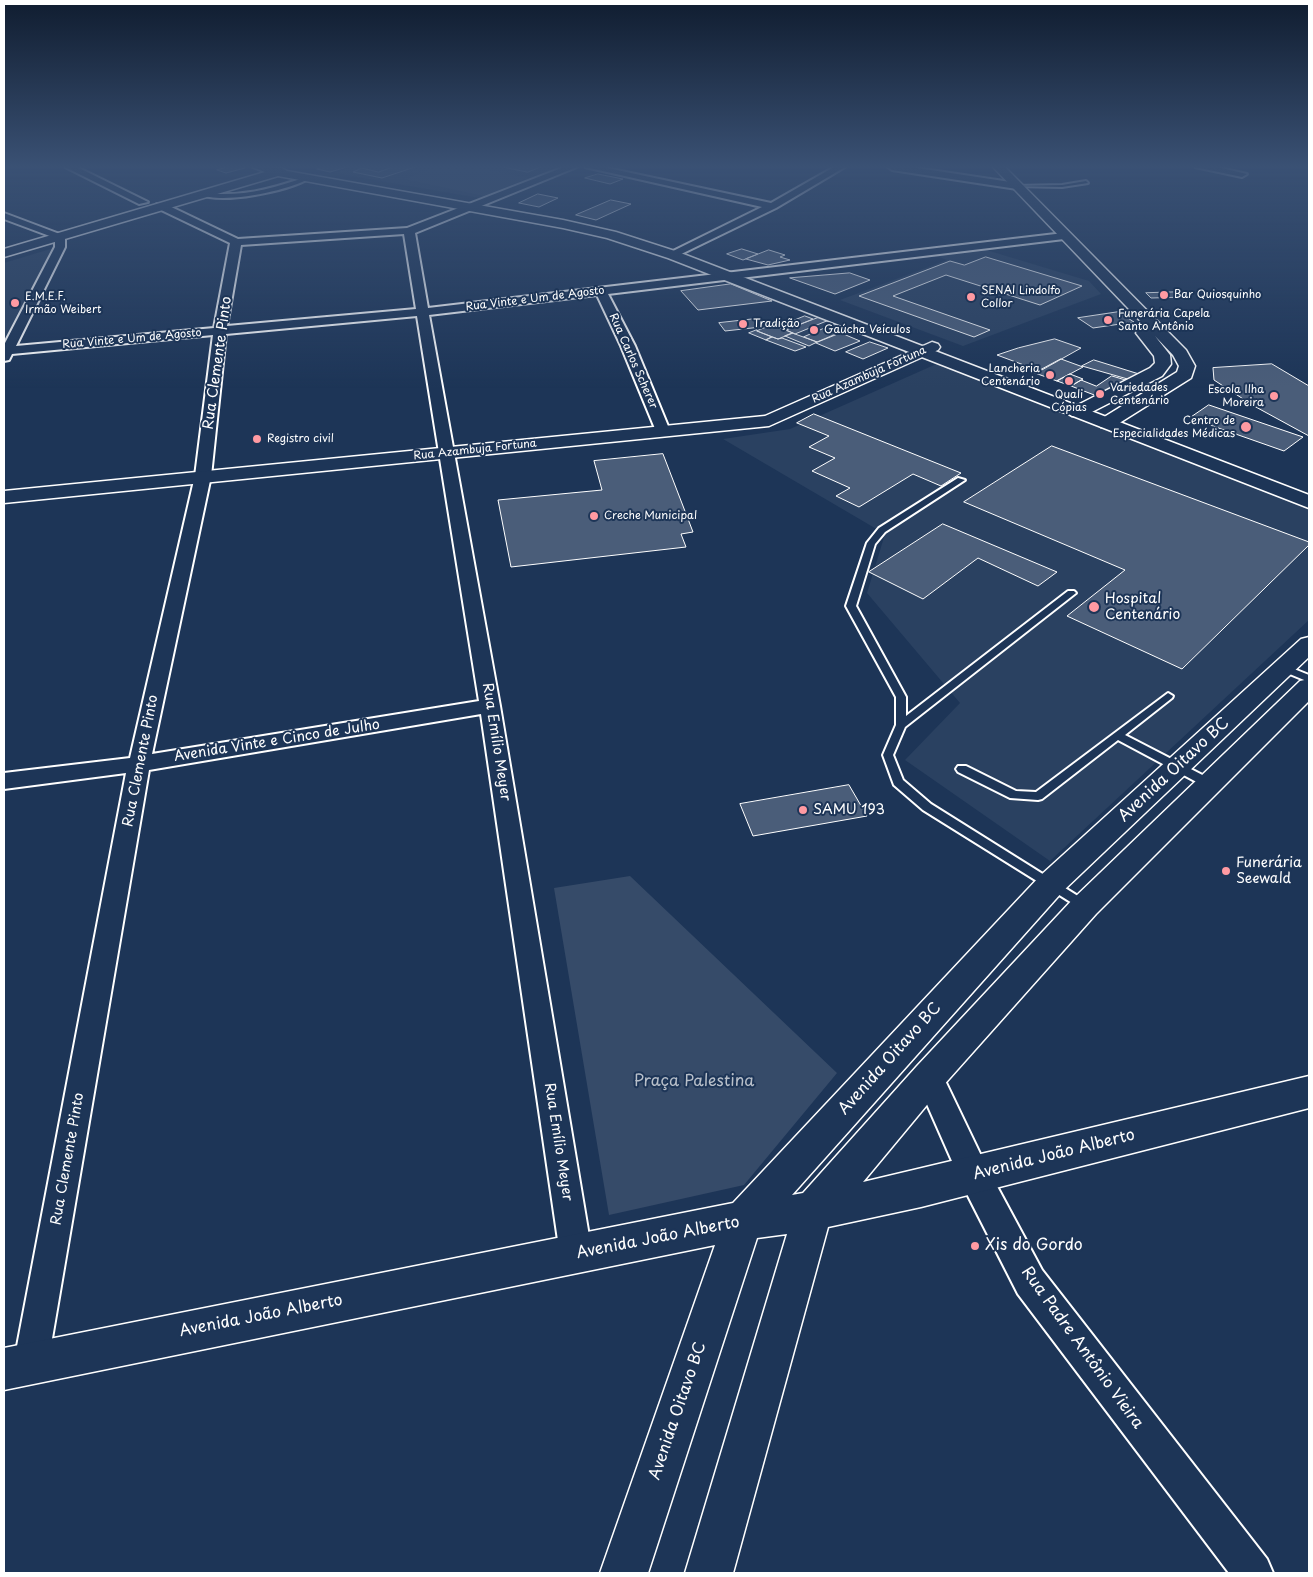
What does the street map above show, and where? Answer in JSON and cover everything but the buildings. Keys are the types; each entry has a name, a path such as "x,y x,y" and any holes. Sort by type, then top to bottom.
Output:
{"street":[{"path":"4,253 34,241"},
{"path":"5,353 60,247 57,241"},
{"path":"233,241 258,241"},
{"name":"Rua Emílio Meyer","path":"412,241 490,706 576,1254"},
{"path":"632,241 744,274 809,304"},
{"path":"678,253 703,241"},
{"name":"Rua Vinte e Um de Agosto","path":"5,353 220,330 423,312 1028,241"},
{"path":"1062,241 1117,297 1180,353 1188,366 1185,374 1112,420"},
{"name":"Rua Clemente Pinto","path":"17,1365 139,764 203,476 220,330 236,242"},
{"path":"678,253 728,276 809,304 1250,471 1309,502"},
{"name":"Rua Carlos Scherer","path":"601,291 628,346 663,431"},
{"path":"1083,409 1156,372 1163,364 1162,355 1156,345 1117,297"},
{"name":"Rua Azambuja Fortuna","path":"4,497 769,421 927,349"},
{"path":"1250,471 1309,484"},
{"name":"Avenida Oitavo BC","path":"709,1573 813,1211 929,1077 1084,906 1210,784 1301,678 1309,644"},
{"name":"Avenida Oitavo BC","path":"624,1573 743,1220 1052,884 1178,766 1301,678"},
{"name":"Avenida Vinte e Cinco de Julho","path":"4,781 139,764 490,706"},
{"path":"971,971 1006,994"},
{"name":"Rua Padre Antônio Vieira","path":"929,1077 974,1175 1030,1282 1253,1573"},
{"name":"Avenida João Alberto","path":"17,1365 743,1220 813,1211 974,1175 1309,1092"}],"lane":[{"path":"960,480 882,530 871,544 850,606 901,697 902,725 888,755 898,782 927,808 1052,884 1084,906"},
{"path":"902,725 1072,593"},
{"path":"962,769 1014,795 1038,796 1168,696"},
{"path":"1117,735 1210,784"}],"shaded area":[{"name":"E.M.E.F. Irmão Weibert","path":"57,247 4,343 4,263"},
{"name":"SENAI Lindolfo Collor","path":"983,249 1089,281 1101,294 963,346 840,300 947,260 933,255"},
{"path":"812,314 850,328 795,351 749,333 772,325 778,327"},
{"name":"Hospital Centenário","path":"941,362 1309,507 1309,620 1050,861 905,760 960,703 867,593 885,534 723,439 790,429"}],"green space":[{"name":"Praça Palestina","path":"630,876 837,1073 744,1185 609,1215 554,888"}],"place":[{"name":"Bar Quiosquinho","path":"1164,295"},
{"name":"SENAI Lindolfo Collor","path":"971,297"},
{"name":"E.M.E.F. Irmão Weibert","path":"15,303"},
{"name":"Funerária Capela Santo Antônio","path":"1108,320"},
{"name":"Tradição","path":"743,324"},
{"name":"Gaúcha Veículos","path":"814,330"},
{"name":"Lancheria Centenário","path":"1050,375"},
{"name":"Quali Cópias","path":"1069,381"},
{"name":"Variedades Centenário","path":"1100,394"},
{"name":"Escola Ilha Moreira","path":"1274,396"},
{"name":"Centro de Especialidades Médicas","path":"1246,427"},
{"name":"Registro civil","path":"257,439"},
{"name":"Creche Municipal","path":"594,516"},
{"name":"Hospital Centenário","path":"1094,607"},
{"name":"SAMU 193","path":"803,810"},
{"name":"Funerária Seewald","path":"1226,871"},
{"name":"Xis do Gordo","path":"975,1246"}]}
